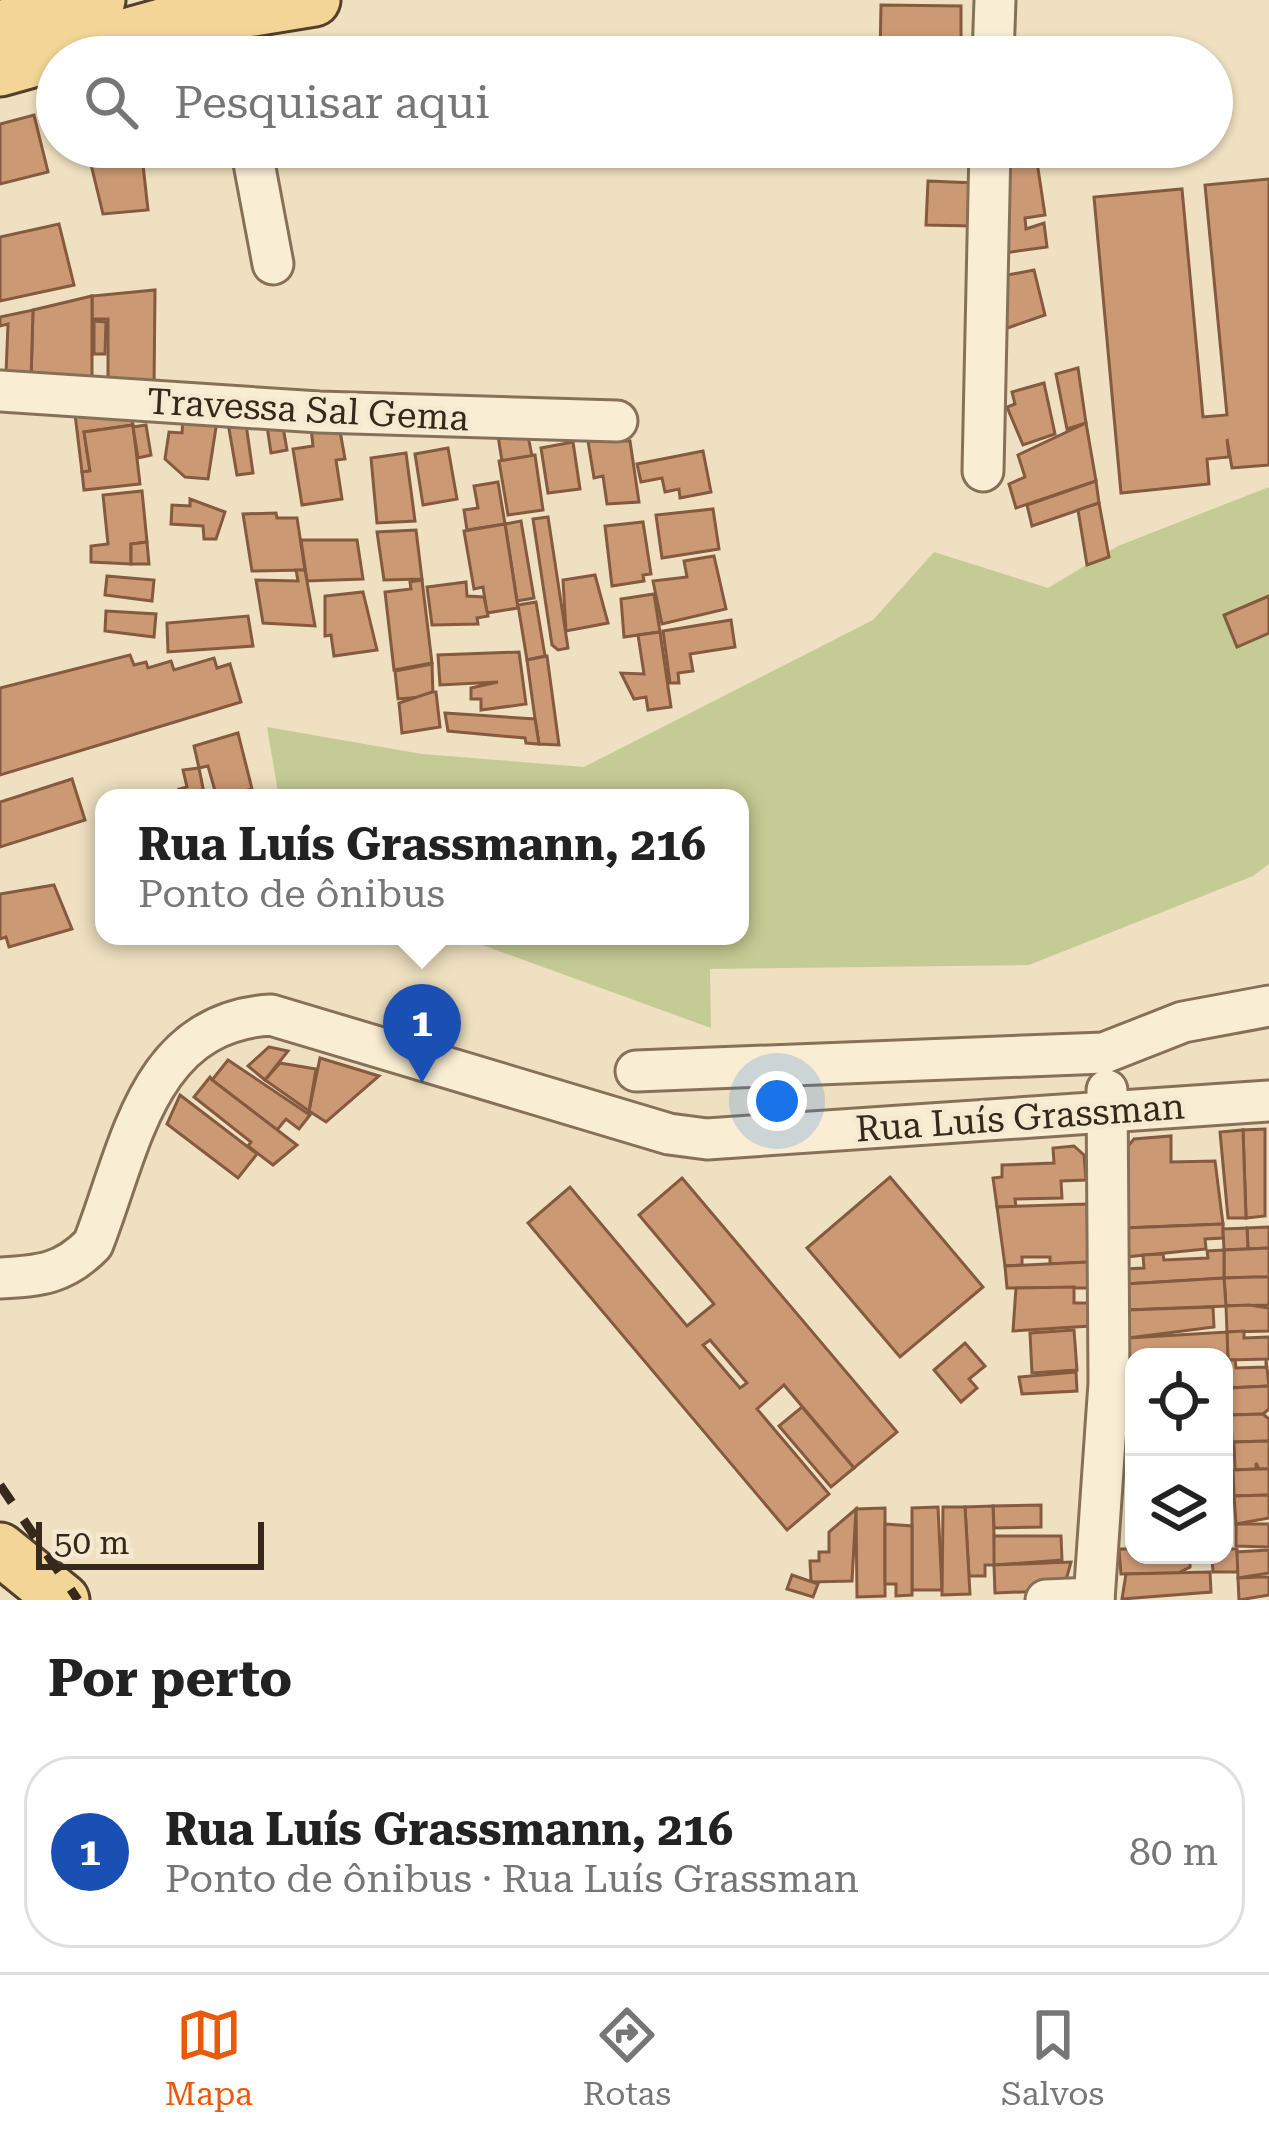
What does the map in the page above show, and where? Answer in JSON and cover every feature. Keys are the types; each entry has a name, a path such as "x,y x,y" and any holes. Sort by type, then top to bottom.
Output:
{"main road":[{"path":"0,27 100,0"},
{"path":"219,36 314,0"},
{"path":"0,70 36,65"},
{"path":"0,1549 63,1600"}],"street":[{"path":"994,36 995,0"},
{"path":"255,168 273,264"},
{"path":"983,471 990,168"},
{"name":"Travessa Sal Gema","path":"0,391 319,412 616,421"},
{"path":"635,1071 1104,1053 1183,1022 1269,1006"},
{"name":"Rua Luís Grassman","path":"0,1278 48,1276 72,1265 93,1244 160,1072 190,1040 234,1017 272,1015 669,1134 707,1139 1269,1101"},
{"path":"1046,1600 1094,1599 1109,1383 1109,1111 1104,1053"}],"green space":[{"path":"1269,487 1269,864 1253,876 1029,965 710,969 711,1028 483,945 749,945 749,789 277,789 267,727 422,754 584,767 873,620 934,552 1048,588 1118,546"}],"building":[{"path":"881,5 961,6 961,36 880,36"},
{"path":"34,115 36,168 48,172 0,184 0,124"},
{"path":"92,168 143,168 148,210 103,214"},
{"path":"996,168 1038,168 1045,215 1025,218 1026,229 1044,223 1047,247 990,255"},
{"path":"1269,179 1269,465 1232,468 1227,439 1229,457 1207,459 1209,484 1121,493 1094,197 1182,189 1203,417 1227,415 1205,185"},
{"path":"928,181 975,183 972,226 926,225"},
{"path":"59,224 74,285 0,301 0,237"},
{"path":"1034,270 1045,315 990,334 997,277"},
{"path":"155,290 154,389 108,386 108,319 92,319 92,296"},
{"path":"92,296 92,384 31,380 33,310"},
{"path":"33,310 31,380 6,374 8,324 0,326 0,317"},
{"path":"94,321 106,322 105,354 94,354"},
{"path":"1078,368 1086,423 1067,429 1056,374"},
{"path":"1044,383 1055,434 1023,445 1007,407 1015,404 1012,392"},
{"path":"75,414 131,416 133,425 84,432 90,471 82,472"},
{"path":"183,419 217,421 208,479 185,477 165,459 169,432 182,433"},
{"path":"228,423 246,424 253,473 237,475"},
{"path":"1086,423 1096,481 1016,508 1009,484 1025,477 1018,455"},
{"path":"133,425 140,484 84,490 82,472 90,471 84,432"},
{"path":"146,425 151,455 138,458 133,427"},
{"path":"267,426 283,427 287,450 271,453"},
{"path":"311,428 340,431 345,459 336,460 342,499 302,505 293,449 313,446"},
{"path":"498,436 528,436 532,456 502,461"},
{"path":"588,441 630,441 639,502 607,504 603,476 594,478"},
{"path":"573,442 580,489 548,493 541,448"},
{"path":"448,448 457,499 423,505 415,454"},
{"path":"703,451 711,492 680,498 679,489 665,492 662,478 641,482 637,464"},
{"path":"406,453 415,521 377,523 371,458"},
{"path":"535,455 543,510 508,515 499,461"},
{"path":"1096,481 1099,503 1032,526 1027,505"},
{"path":"498,482 505,524 467,530 464,510 478,508 474,486"},
{"path":"142,491 147,542 131,544 131,564 91,562 91,546 108,544 103,495"},
{"path":"190,499 225,512 216,539 204,539 203,526 171,524 172,505 190,506"},
{"path":"1099,503 1109,557 1087,565 1078,510"},
{"path":"713,509 719,549 662,558 656,515"},
{"path":"276,513 277,518 297,518 305,570 252,571 243,514"},
{"path":"548,517 568,648 558,650 552,645 533,519"},
{"path":"521,521 534,598 517,601 505,524"},
{"path":"643,522 651,574 643,575 644,581 612,586 605,526"},
{"path":"505,524 518,608 487,613 483,587 474,589 464,531"},
{"path":"416,530 422,579 384,580 377,532"},
{"path":"301,540 357,540 363,579 307,581"},
{"path":"147,542 149,564 131,564 131,544"},
{"path":"714,556 726,609 662,624 653,581 687,577 684,561"},
{"path":"296,570 305,570 315,626 263,623 256,580 298,581"},
{"path":"595,575 608,623 566,631 563,580"},
{"path":"107,576 154,580 152,601 105,595"},
{"path":"422,580 432,663 394,670 385,592 411,589 410,582"},
{"path":"466,582 467,596 484,597 488,616 477,618 478,624 432,625 427,587"},
{"path":"363,592 377,650 334,656 331,635 325,636 325,596"},
{"path":"654,594 660,632 624,637 621,599"},
{"path":"1269,596 1269,633 1237,647 1224,615"},
{"path":"536,602 545,656 527,660 518,605"},
{"path":"106,611 156,614 154,637 105,631"},
{"path":"248,616 253,646 168,652 167,623"},
{"path":"731,620 735,647 690,654 693,671 678,673 679,683 670,683 663,631"},
{"path":"660,632 671,707 648,710 646,697 634,699 621,673 644,674 638,635"},
{"path":"519,652 526,704 481,710 481,699 471,699 471,688 498,682 440,685 438,655"},
{"path":"130,655 134,665 146,662 148,668 171,661 174,670 214,658 217,668 230,664 241,702 0,775 0,688"},
{"path":"547,656 559,745 539,744 527,660"},
{"path":"432,664 433,696 398,699 395,671"},
{"path":"436,692 440,727 402,733 399,703"},
{"path":"445,713 535,719 539,744 526,743 525,738 448,731"},
{"path":"238,733 252,789 214,789 208,766 199,768 194,746"},
{"path":"199,768 203,789 179,789 187,787 183,770"},
{"path":"72,779 85,820 0,847 0,802"},
{"path":"54,885 72,929 9,947 6,937 0,939 0,894"},
{"path":"269,1047 288,1051 265,1080 248,1066"},
{"path":"320,1058 379,1076 326,1122 309,1111"},
{"path":"228,1060 310,1115 299,1129 286,1119 277,1130 212,1080"},
{"path":"280,1063 316,1069 309,1111 265,1080"},
{"path":"210,1077 297,1145 273,1165 248,1146 251,1142 194,1097"},
{"path":"180,1095 257,1154 238,1178 167,1124"},
{"path":"1265,1129 1265,1216 1246,1218 1243,1130"},
{"path":"1243,1130 1246,1218 1228,1218 1220,1132"},
{"path":"1171,1136 1171,1162 1215,1161 1223,1224 1125,1228 1124,1151 1134,1139"},
{"path":"1074,1146 1084,1155 1086,1180 1061,1181 1062,1198 1015,1199 1016,1207 997,1207 993,1178 1002,1177 1002,1165 1054,1163 1053,1148"},
{"path":"890,1177 983,1287 900,1357 807,1248"},
{"path":"682,1178 897,1432 854,1468 784,1385 757,1409 829,1494 787,1530 528,1223 570,1187 687,1326 714,1304 639,1215","holes":["710,1340 747,1383 740,1388 703,1345"]},
{"path":"1087,1204 1088,1262 1050,1264 1050,1257 1022,1257 1022,1265 1005,1266 997,1207"},
{"path":"1223,1224 1223,1238 1205,1239 1206,1249 1125,1257 1125,1228"},
{"path":"1269,1227 1269,1248 1248,1249 1247,1228"},
{"path":"1247,1228 1248,1249 1224,1250 1223,1229"},
{"path":"1269,1248 1269,1277 1224,1278 1224,1250"},
{"path":"1224,1250 1224,1278 1126,1284 1125,1269 1144,1268 1143,1255 1163,1254 1164,1260 1208,1258 1207,1251"},
{"path":"1088,1262 1089,1288 1007,1288 1005,1266"},
{"path":"1269,1277 1269,1305 1226,1306 1224,1278"},
{"path":"1224,1278 1226,1306 1127,1310 1126,1284"},
{"path":"1074,1287 1074,1303 1090,1303 1090,1326 1013,1331 1016,1288"},
{"path":"1226,1306 1269,1308 1269,1331 1227,1332"},
{"path":"1213,1307 1214,1327 1128,1338 1127,1310"},
{"path":"1074,1330 1077,1370 1032,1373 1030,1333"},
{"path":"1244,1331 1244,1338 1269,1337 1269,1359 1233,1360 1227,1332"},
{"path":"1227,1332 1228,1348 1128,1348 1128,1338"},
{"path":"965,1343 985,1366 969,1379 977,1388 961,1402 934,1370"},
{"path":"1266,1359 1269,1386 1233,1388 1233,1360 1236,1368 1266,1367"},
{"path":"1076,1372 1077,1391 1022,1394 1019,1377"},
{"path":"1269,1386 1269,1409 1263,1414 1233,1415 1233,1388"},
{"path":"802,1407 854,1468 831,1487 779,1426"},
{"path":"1263,1414 1269,1419 1269,1441 1233,1442 1233,1415"},
{"path":"1269,1441 1269,1469 1259,1469 1256,1463 1256,1469 1235,1470 1234,1442"},
{"path":"1269,1469 1269,1495 1234,1496 1233,1470"},
{"path":"1269,1495 1269,1518 1236,1524 1234,1496"},
{"path":"1041,1505 1041,1527 994,1528 993,1506"},
{"path":"993,1506 995,1565 985,1565 985,1576 969,1576 965,1507"},
{"path":"938,1507 942,1590 912,1590 912,1508"},
{"path":"943,1507 965,1507 970,1594 942,1595"},
{"path":"885,1508 885,1596 857,1597 856,1509"},
{"path":"856,1509 852,1581 811,1582 810,1561 819,1561 819,1552 829,1552 829,1532"},
{"path":"885,1524 912,1526 912,1595 896,1596 896,1584 885,1584"},
{"path":"1236,1524 1269,1524 1269,1547 1236,1546"},
{"path":"994,1536 1061,1536 1062,1560 994,1565"},
{"path":"1119,1549 1125,1549 1125,1564 1190,1564 1178,1573 1121,1574"},
{"path":"1233,1549 1237,1549 1238,1572 1213,1572 1212,1564 1233,1564"},
{"path":"1269,1550 1269,1573 1238,1578 1237,1552"},
{"path":"1071,1562 1065,1584 1047,1591 995,1593 994,1565"},
{"path":"1210,1572 1211,1592 1122,1599 1126,1574"},
{"path":"792,1575 818,1584 813,1597 787,1589"},
{"path":"1269,1577 1269,1595 1239,1600 1238,1578"}],"railway":[{"path":"0,1485 78,1600"}],"place":[{"name":"Rua Luís Grassmann, 216","path":"422,1083"}]}
